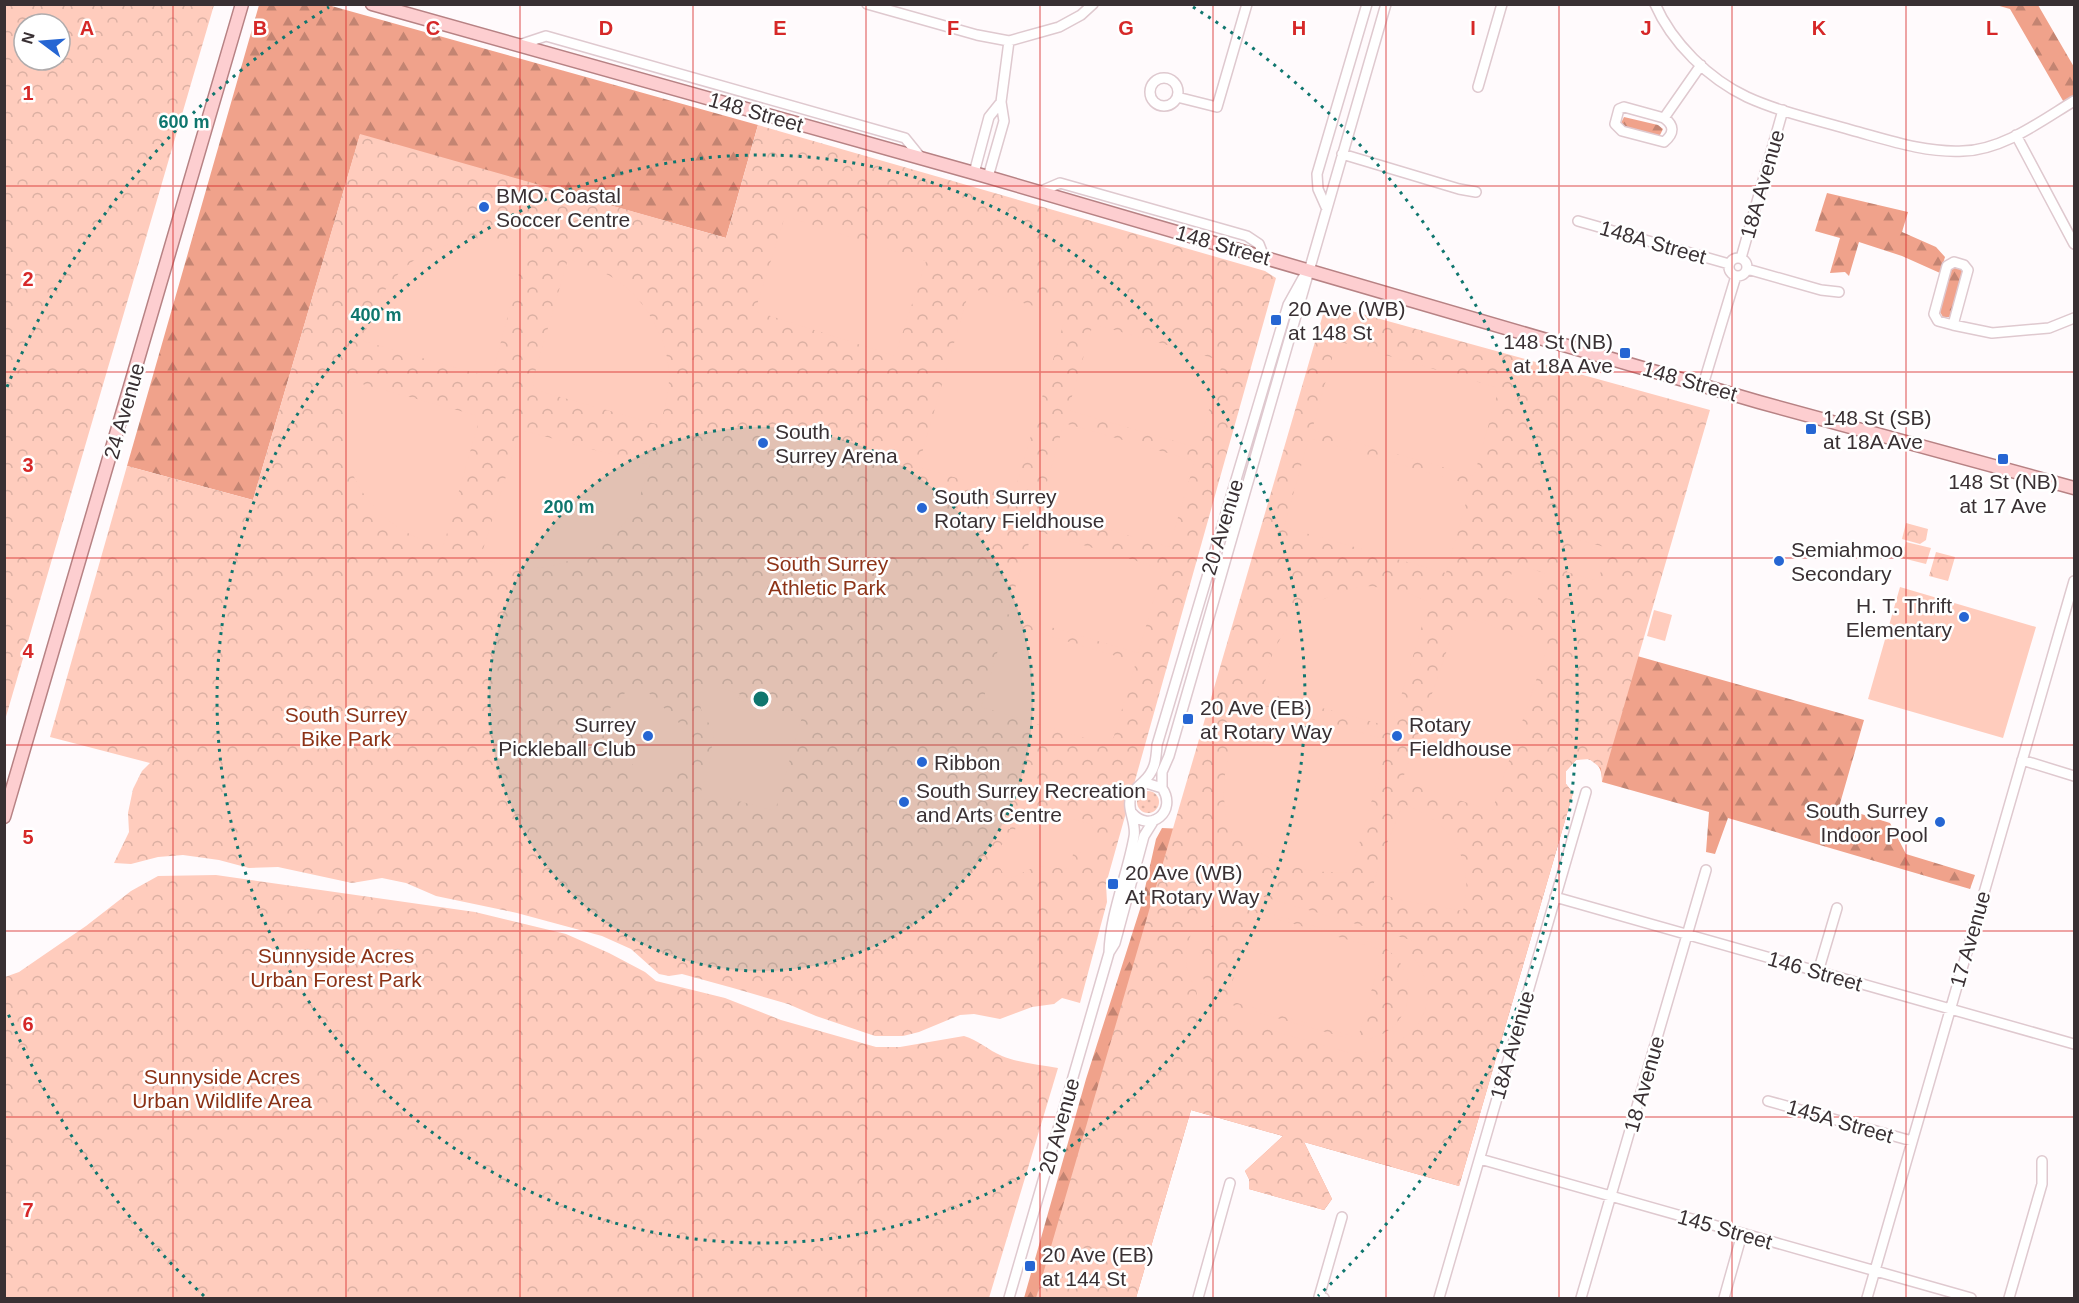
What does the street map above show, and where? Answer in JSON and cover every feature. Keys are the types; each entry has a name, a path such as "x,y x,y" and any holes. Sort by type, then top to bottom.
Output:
{"main road":[{"name":"24 Avenue","path":"4,817 243,4"},
{"name":"148 Street","path":"372,4 988,177 1703,385 2074,488"}],"street":[{"path":"867,4 977,35 1009,41 1059,27 1081,15 1092,4"},
{"path":"903,15 906,4"},
{"path":"1177,97 1217,107 1247,4"},
{"path":"1326,207 1318,189 1317,174 1367,4"},
{"name":"20 Avenue","path":"1161,788 1162,772 1169,756 1386,4"},
{"path":"1478,87 1502,4"},
{"path":"1655,4 1669,30 1681,45 1722,82 1746,96 1783,110 1924,150 1964,152 1991,146 2016,135 2074,101"},
{"path":"988,177 1004,121 1001,102 1009,41"},
{"path":"1664,118 1701,65"},
{"path":"974,173 989,117 1001,102"},
{"path":"1624,107 1664,118 1671,123 1672,128 1671,134 1664,142 1622,131 1615,124 1619,110 1624,107"},
{"name":"18A Avenue","path":"1741,258 1783,110"},
{"path":"2016,135 2074,244"},
{"path":"1342,154 1476,192"},
{"name":"148A Street","path":"1578,221 1729,264"},
{"path":"1741,258 1747,264 1747,269 1743,275 1736,276 1730,272 1729,264 1732,259 1741,258"},
{"path":"1953,325 1968,270 1964,265 1954,262 1947,266 1934,314 1938,321 1953,325 1992,333 2004,333 2049,328 2074,318"},
{"name":"20 Avenue","path":"1140,785 1154,769 1156,746 1288,305 1308,269"},
{"path":"1747,269 1821,290 1839,292"},
{"path":"1703,385 1736,276"},
{"name":"17 Avenue","path":"1867,1299 2074,581"},
{"path":"2022,760 2074,776"},
{"path":"1146,783 1161,788 1167,800 1164,813 1154,820 1142,820 1131,811 1131,796 1135,788 1146,783"},
{"name":"18A Avenue","path":"1439,1299 1586,792"},
{"name":"20 Avenue","path":"1109,953 1109,941 1135,834 1131,811"},
{"name":"20 Avenue","path":"1009,1299 1109,953 1115,943 1144,836 1154,820"},
{"name":"18 Avenue","path":"1581,1299 1706,870"},
{"name":"146 Street","path":"1555,897 2074,1044"},
{"path":"1818,972 1837,908"},
{"name":"145A Street","path":"1768,1101 1912,1141"},
{"name":"145 Street","path":"1480,1159 1971,1299"},
{"path":"2009,1299 2042,1184 2042,1161"},
{"path":"1198,1299 1230,1183"},
{"path":"1322,1298 1342,1217"},
{"path":"1724,1299 1742,1234"}],"green space":[{"path":"4,5 214,5 5,720"},
{"path":"259,5 328,5 758,125 726,238 360,135 253,500 127,466"},
{"path":"1996,5 2038,5 2074,67 2074,101 2066,106 2010,9"},
{"path":"1624,117 1658,125 1663,129 1659,137 1623,127 1620,125"},
{"name":"South Surrey Athletic Park","path":"758,125 1265,271 1276,278 1106,884 1107,902 1080,1003 1062,998 1054,1004 1032,1007 1000,1019 974,1014 960,1015 903,1036 875,1036 788,1004 733,988 682,974 669,976 659,974 631,949 602,936 517,913 436,896 406,883 382,878 352,883 278,867 249,868 219,860 183,855 158,857 131,864 114,863 129,832 128,813 133,789 142,771 150,763 50,737 127,466 253,500 360,134 726,238"},
{"path":"1827,193 1908,212 1902,232 1936,247 1945,257 1940,273 1902,256 1859,242 1849,276 1845,272 1830,273 1840,238 1815,231"},
{"path":"785,216 926,261 895,356 755,311"},
{"path":"481,239 526,247 493,372 485,376 363,341 367,326 380,299 388,286 409,264 440,247"},
{"path":"568,259 615,279 635,296 652,319 664,345 669,371 668,392 660,425 539,391 532,383"},
{"path":"1953,265 1964,268 1951,317 1943,317 1940,312"},
{"path":"970,288 1066,315 1014,494 918,467"},
{"path":"1326,304 1710,410 1602,782 1601,768 1589,759 1576,760 1566,771 1566,784 1573,793 1459,1186 1304,1142 1332,1199 1324,1210 1249,1189 1249,1179 1245,1171 1283,1136 1191,1110 1136,1298 1036,1298"},
{"path":"1093,324 1223,361 1198,448 1068,410"},
{"path":"1337,341 1499,388 1474,476 1312,430"},
{"path":"351,381 475,415 478,424 443,547 401,529 383,516 357,482 348,462 344,441 343,417"},
{"path":"1064,423 1195,461 1169,547 1039,510"},
{"path":"525,431 650,465 635,507 627,520 608,539 573,559 534,568 513,567 480,559 519,435"},
{"path":"1309,438 1471,485 1446,573 1284,527"},
{"path":"1906,523 1928,529 1926,540 1920,544 1902,539"},
{"path":"1033,530 1163,569 1138,653 1007,614"},
{"path":"1576,539 1608,548 1598,581 1567,572"},
{"path":"1906,542 1931,548 1926,564 1902,558"},
{"path":"1936,552 1955,557 1948,581 1929,576"},
{"path":"1514,564 1545,573 1536,606 1505,598"},
{"path":"1367,586 1401,590 1429,602 1394,720 1384,725 1264,692 1267,671 1274,651 1283,634 1295,619 1310,607 1327,598 1346,590"},
{"path":"1900,587 2036,627 2003,738 1868,699"},
{"path":"1654,610 1672,615 1665,641 1647,636"},
{"path":"1459,615 1548,645 1492,811 1402,781"},
{"path":"1006,623 1136,662 1111,746 981,707"},
{"path":"1623,652 1864,720 1839,807 1890,823 1906,854 1975,875 1970,889 1728,818 1715,854 1706,852 1709,812 1602,782 1601,771 1596,763 1587,759 1576,760 1566,771 1566,784 1573,793 1459,1186 1304,1142 1332,1199 1324,1210 1249,1189 1249,1179 1245,1171 1283,1136 1191,1110 1136,1298 1024,1298 1086,1079 1141,906 1156,839 1162,828 1184,829 1460,951"},
{"name":"Surrey Pickleball Club","path":"637,681 702,746 658,790 593,725"},
{"path":"718,687 740,694 738,700 746,703 802,717 775,811 720,796 710,801 702,798 700,794 709,767 714,731 702,713 698,696 701,692 717,692"},
{"path":"1254,703 1381,738 1387,748 1351,872 1311,871 1287,865 1251,847 1230,829 1226,818 1224,798 1225,771 1235,737"},
{"path":"1144,791 1152,791 1159,798 1159,806 1152,813 1144,813 1137,806 1137,798"},
{"path":"997,801 1011,802 1010,829 996,829"},
{"path":"1403,804 1434,820 1447,832 1456,845 1466,875 1463,911 1405,901 1377,893 1373,886 1381,858"},
{"path":"1019,814 1043,815 1043,819 1048,823 1072,819 1090,824 1096,835 1096,843 1090,853 1073,852 1072,866 1069,869 1037,866 1011,878 1005,877 999,866 999,848 1015,830"},
{"name":"Sunnyside Acres Urban Wildlife Area","path":"216,875 475,912 566,934 609,953 645,972 656,981 725,998 781,1020 876,1047 900,1047 964,1036 997,1054 1030,1064 1058,1068 989,1298 5,1298 5,977 19,972 86,926 131,891 158,876"},
{"path":"1244,891 1414,941 1410,953 1421,969 1426,985 1427,1000 1424,1013 1417,1025 1395,1044 1365,1053 1364,1057 1194,1008 1197,994 1188,971 1186,955 1193,930 1208,911 1230,899 1243,896","holes":["1253,909 1378,944 1394,956 1404,970 1408,987 1407,1003 1401,1018 1389,1030 1373,1038 1353,1040 1232,1005 1215,995 1204,981 1200,965 1200,948 1207,933 1218,920 1233,912"]},
{"path":"1253,912 1383,950 1358,1038 1227,1000"}],"place":[{"name":"BMO Coastal Soccer Centre","path":"484,207"},
{"name":"20 Ave (WB) at 148 St","path":"1276,320"},
{"name":"148 St (NB) at 18A Ave","path":"1625,353"},
{"name":"148 St (SB) at 18A Ave","path":"1811,429"},
{"name":"South Surrey Arena","path":"763,443"},
{"name":"148 St (NB) at 17 Ave","path":"2003,459"},
{"name":"South Surrey Rotary Fieldhouse","path":"922,508"},
{"name":"Semiahmoo Secondary","path":"1779,561"},
{"name":"H. T. Thrift Elementary","path":"1964,617"},
{"name":"20 Ave (EB) at Rotary Way","path":"1188,719"},
{"name":"Surrey Pickleball Club","path":"648,736"},
{"name":"Rotary Fieldhouse","path":"1397,736"},
{"name":"Ribbon","path":"922,762"},
{"name":"South Surrey Recreation and Arts Centre","path":"904,802"},
{"name":"South Surrey Indoor Pool","path":"1940,822"},
{"name":"20 Ave (WB) At Rotary Way","path":"1113,884"},
{"name":"20 Ave (EB) at 144 St","path":"1030,1266"}],"park label":[{"name":"South Surrey Bike Park","path":"346,726"},
{"name":"Sunnyside Acres Urban Forest Park","path":"336,967"}]}
